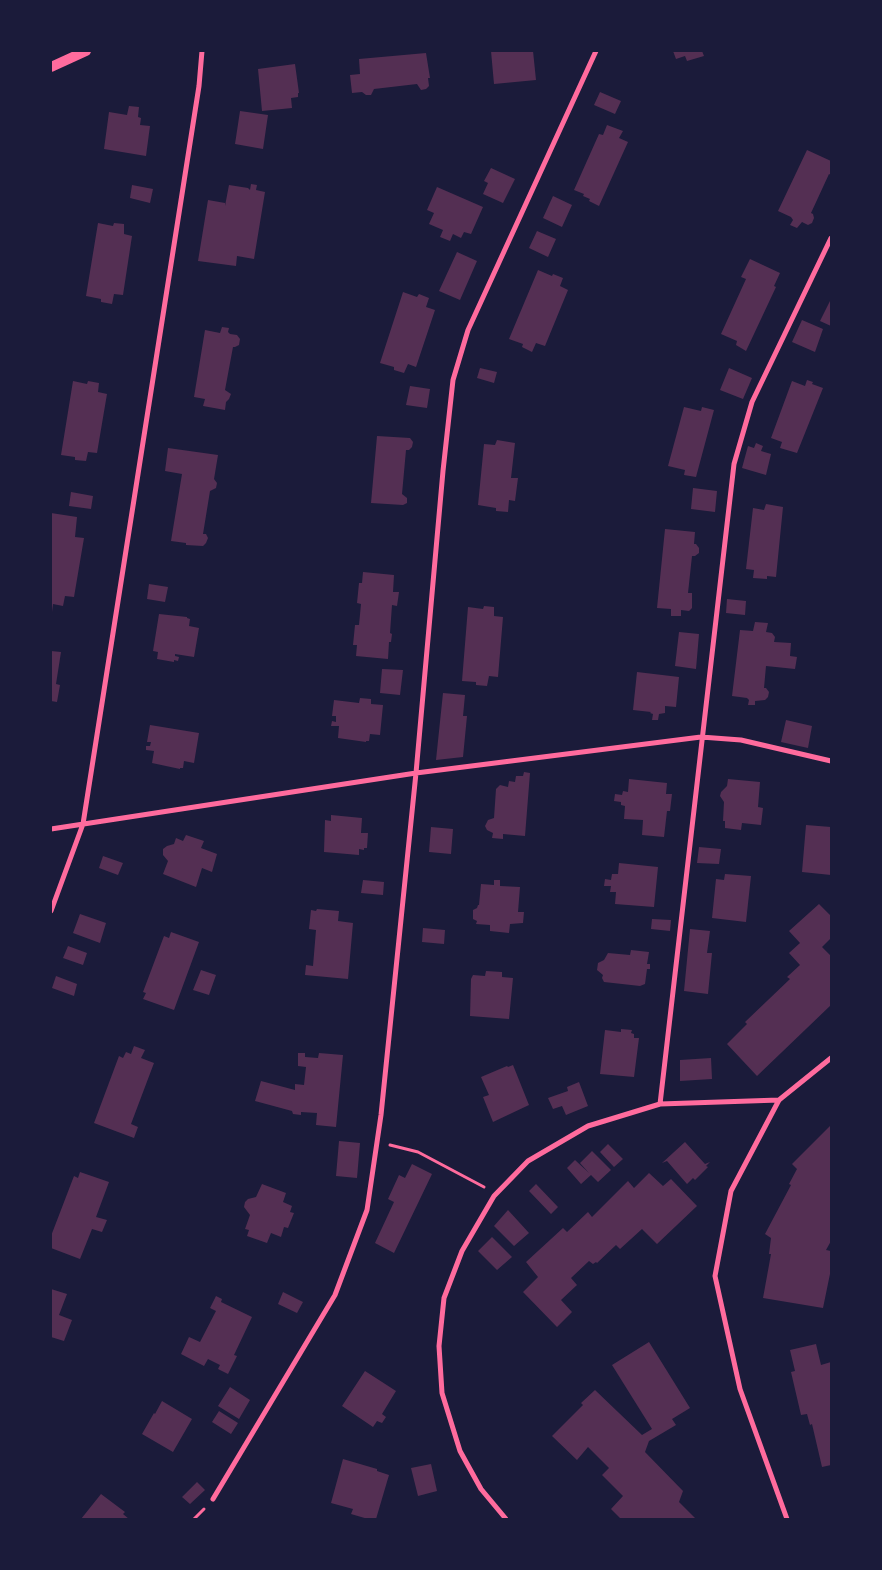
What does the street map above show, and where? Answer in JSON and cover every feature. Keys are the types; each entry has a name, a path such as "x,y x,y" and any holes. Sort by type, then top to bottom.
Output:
{"main road":[{"path":"51,67 86,51"}],"street":[{"path":"51,912 83,824 197,96 202,51"},
{"path":"213,1499 335,1295 367,1210 377,1142 416,773 453,380 468,330 596,51"},
{"path":"660,1104 734,464 752,402 831,238"},
{"path":"51,829 416,773 701,737 741,740 831,762"},
{"path":"787,1519 740,1389 715,1276 731,1191 779,1100 831,1058"},
{"path":"506,1519 481,1489 460,1451 442,1393 439,1346 444,1298 462,1251 494,1196 528,1161 588,1126 660,1104 779,1100"}],"path":[{"path":"377,1142 418,1152 480,1183"}],"building":[{"path":"491,51 533,51 536,80 494,84"},
{"path":"673,51 702,51 704,56 687,61 685,56 676,59"},
{"path":"426,53 430,78 428,78 429,86 426,89 421,90 417,84 374,89 371,95 366,95 362,92 352,93 350,75 360,74 359,59"},
{"path":"295,64 299,93 298,97 291,98 292,108 262,111 258,69"},
{"path":"600,92 621,101 615,114 594,105"},
{"path":"129,106 139,107 138,117 141,118 140,125 150,126 146,156 104,149 109,112 127,115"},
{"path":"240,111 268,115 263,149 235,144"},
{"path":"607,125 623,131 619,138 628,142 599,206 589,201 590,199 583,196 584,194 574,190 599,134 603,135"},
{"path":"807,150 831,161 831,175 829,174 811,213 814,218 812,223 808,225 802,222 797,228 790,225 793,220 791,217 778,211"},
{"path":"491,168 515,179 503,203 483,194 488,183 484,181"},
{"path":"251,184 257,185 256,190 265,192 254,259 237,256 236,266 198,261 208,200 225,203 225,206 229,185 250,190"},
{"path":"132,185 153,189 150,203 130,198"},
{"path":"437,187 483,207 471,234 464,232 461,238 453,234 450,241 440,237 443,230 429,224 434,213 427,210"},
{"path":"553,196 572,205 562,227 543,218"},
{"path":"98,223 113,226 114,223 124,224 124,234 132,236 123,295 114,294 112,304 101,302 101,299 86,296"},
{"path":"537,231 556,239 548,257 529,248"},
{"path":"457,252 477,261 460,300 439,291"},
{"path":"750,259 780,273 774,286 776,287 746,351 736,345 737,341 721,334 746,279 741,277"},
{"path":"538,270 563,278 560,286 568,290 545,346 536,343 532,352 522,347 523,344 509,339"},
{"path":"403,292 417,297 419,294 429,298 426,307 435,310 416,367 408,364 404,373 394,370 394,367 380,363"},
{"path":"831,299 831,326 820,321"},
{"path":"802,320 823,329 815,352 792,342"},
{"path":"222,327 229,328 228,332 230,334 237,335 240,339 239,345 233,347 225,390 231,394 226,402 225,410 203,406 205,399 194,397 205,330 220,333"},
{"path":"480,368 497,372 494,383 477,378"},
{"path":"729,368 752,378 743,399 720,390"},
{"path":"807,380 823,388 797,453 780,448 782,442 771,438 792,381 805,386"},
{"path":"73,381 87,384 88,381 99,383 98,392 107,394 97,453 88,452 86,461 75,460 75,457 61,455"},
{"path":"410,386 430,389 427,408 406,405"},
{"path":"684,407 701,411 702,407 714,410 696,477 684,475 685,470 668,466"},
{"path":"377,436 410,438 413,442 412,447 406,450 402,494 407,498 407,503 403,505 371,503"},
{"path":"497,440 515,443 511,478 518,478 515,501 509,500 508,512 496,511 496,508 478,505 484,444 495,445"},
{"path":"756,443 763,446 761,451 771,454 766,475 742,468 748,446 754,448"},
{"path":"168,448 218,455 214,479 217,483 216,488 210,491 203,534 206,534 208,538 203,546 186,545 186,543 171,541 182,474 165,471"},
{"path":"693,488 717,491 715,512 691,509"},
{"path":"71,492 93,496 91,509 69,506"},
{"path":"766,504 783,507 776,577 767,576 767,579 753,578 754,570 746,569 753,508 764,510"},
{"path":"51,513 77,517 75,537 84,538 74,597 65,596 63,606 53,604 52,612"},
{"path":"665,529 695,532 694,544 699,548 699,553 692,556 688,593 692,593 692,608 689,611 681,610 681,616 671,616 671,609 657,608"},
{"path":"363,572 394,575 393,592 399,592 397,606 392,605 390,633 392,634 391,642 389,642 388,659 356,656 357,645 353,645 355,625 359,625 361,604 357,603 359,583 362,583"},
{"path":"149,584 168,587 165,602 147,599"},
{"path":"727,599 746,601 745,615 726,613"},
{"path":"484,606 494,607 494,616 503,617 498,677 489,676 487,686 476,685 476,682 462,681 468,607 483,609"},
{"path":"159,614 187,617 190,619 189,626 199,628 194,657 175,654 175,656 179,657 178,661 157,659 158,652 153,651"},
{"path":"755,622 768,623 766,632 772,633 775,637 774,642 791,643 790,656 797,657 795,669 766,666 764,688 769,692 768,697 765,700 755,701 755,705 748,705 749,700 747,698 732,696 740,630 753,631"},
{"path":"679,632 699,634 696,669 675,666"},
{"path":"51,651 61,652 56,684 60,685 57,702 51,701"},
{"path":"382,669 403,670 400,695 380,693"},
{"path":"637,672 679,677 676,707 665,706 665,713 659,714 658,720 652,720 653,714 651,712 633,710"},
{"path":"443,693 465,695 463,716 467,716 463,757 436,760"},
{"path":"360,698 371,699 371,704 383,705 380,735 370,734 369,741 366,742 338,738 339,726 331,726 332,721 336,722 336,716 332,716 334,700 359,703"},
{"path":"786,720 812,726 808,748 781,742"},
{"path":"150,725 199,733 194,763 184,761 183,768 180,769 152,763 154,751 146,750 146,746 150,746 151,742 147,742"},
{"path":"524,772 530,773 525,836 503,834 503,839 492,838 493,833 487,830 485,826 488,820 494,818 496,789 500,785 508,787 509,781 515,782 516,776 523,776"},
{"path":"629,779 667,783 666,794 672,794 670,811 667,811 664,837 642,835 643,820 624,819 625,806 621,805 621,802 614,801 615,794 622,795 623,791 628,792"},
{"path":"728,779 760,782 758,807 763,808 761,825 742,823 741,830 725,828 725,821 723,821 724,802 720,796 727,786"},
{"path":"331,815 362,818 361,833 368,833 367,848 364,848 364,850 359,849 359,855 324,852 325,820 331,821"},
{"path":"806,825 831,827 831,875 802,872"},
{"path":"431,827 453,829 451,854 429,852"},
{"path":"186,835 204,841 201,848 217,854 212,872 202,868 196,887 163,874 168,861 163,855 163,849 174,844 176,838 183,841"},
{"path":"699,847 721,849 719,864 697,863"},
{"path":"103,856 123,863 118,875 99,868"},
{"path":"619,863 658,867 654,907 615,904 616,892 610,892 611,886 604,886 605,879 611,880 612,874 618,874"},
{"path":"725,874 751,876 746,922 712,918 716,879 724,880"},
{"path":"363,880 384,882 383,895 361,893"},
{"path":"494,880 500,880 500,886 520,887 518,912 524,912 523,923 510,924 509,933 490,931 490,925 476,924 477,921 473,919 473,910 479,905 481,884 494,885"},
{"path":"819,904 831,914 831,938 822,947 831,956 831,1005 757,1076 727,1044 747,1024 745,1022 790,979 787,977 800,965 789,953 800,943 789,931"},
{"path":"317,909 339,911 338,921 353,923 348,979 305,975 306,965 313,966 316,930 309,929 311,910 316,911"},
{"path":"80,914 106,923 100,943 73,933"},
{"path":"652,919 671,920 670,931 651,929"},
{"path":"423,928 445,930 444,944 422,942"},
{"path":"690,929 710,931 707,953 712,953 708,994 684,991"},
{"path":"171,932 199,942 174,1010 143,999 146,993 143,992 164,936 169,938"},
{"path":"68,946 87,953 83,965 63,958"},
{"path":"631,950 649,952 647,964 650,964 650,969 647,969 645,984 640,986 604,982 603,975 597,970 598,963 604,960 608,953 630,955"},
{"path":"201,970 216,975 209,995 193,990"},
{"path":"486,971 502,972 502,977 513,978 509,1019 470,1016 471,979 473,975 485,976"},
{"path":"56,976 77,984 74,996 52,988"},
{"path":"621,1029 632,1030 631,1033 634,1034 634,1038 639,1038 634,1077 600,1074 605,1030 621,1032"},
{"path":"134,1046 145,1050 141,1058 154,1063 131,1124 138,1127 134,1138 94,1123 119,1056 123,1058 126,1052 131,1054"},
{"path":"298,1053 305,1053 305,1057 318,1058 319,1053 343,1055 336,1127 316,1125 317,1113 301,1112 301,1115 293,1114 292,1111 255,1101 261,1081 295,1090 295,1084 304,1085 306,1067 298,1066"},
{"path":"711,1058 712,1079 680,1081 680,1060"},
{"path":"513,1065 529,1105 493,1122 483,1097 489,1095 481,1077"},
{"path":"579,1082 588,1106 566,1115 562,1106 553,1109 548,1098 568,1091 567,1087"},
{"path":"831,1125 831,1241 826,1250 831,1251 831,1269 823,1308 763,1298 771,1254 769,1254 771,1238 765,1234 791,1185 789,1184 797,1169 792,1164"},
{"path":"339,1141 360,1143 357,1178 336,1176"},
{"path":"685,1142 705,1164 710,1162 706,1166 708,1167 695,1180 693,1178 687,1184 667,1161 662,1163"},
{"path":"608,1144 623,1159 614,1167 600,1152"},
{"path":"592,1151 611,1170 598,1182 591,1175 581,1184 567,1168 575,1160 589,1173 580,1163"},
{"path":"412,1164 432,1174 394,1253 375,1243 394,1202 388,1199 399,1175 405,1178"},
{"path":"80,1172 109,1182 96,1217 107,1220 102,1232 92,1229 80,1259 51,1248 51,1236 74,1176 78,1178"},
{"path":"649,1173 663,1186 671,1179 697,1206 657,1244 642,1229 620,1249 616,1245 597,1263 593,1264 589,1261 571,1278 577,1285 561,1300 572,1312 557,1327 523,1292 538,1277 526,1262 563,1228 567,1232 588,1212 592,1217 628,1181 634,1188"},
{"path":"262,1184 286,1193 283,1202 292,1206 290,1212 294,1213 288,1228 284,1227 281,1237 271,1233 267,1243 247,1236 249,1230 245,1229 250,1215 244,1207 245,1202 256,1197"},
{"path":"536,1184 558,1207 551,1214 529,1191"},
{"path":"508,1210 529,1233 514,1246 494,1226"},
{"path":"492,1237 512,1257 497,1270 478,1251"},
{"path":"51,1289 67,1294 59,1315 72,1320 64,1341 51,1337"},
{"path":"283,1292 303,1302 297,1313 278,1304"},
{"path":"216,1296 222,1299 221,1302 252,1317 234,1355 237,1356 228,1374 218,1369 220,1365 208,1359 204,1366 181,1354 189,1337 200,1342 216,1311 210,1308"},
{"path":"649,1342 690,1408 672,1419 676,1425 649,1441 645,1452 683,1491 679,1502 696,1519 621,1519 611,1509 623,1496 602,1475 609,1468 588,1447 577,1460 552,1436 595,1390 642,1435 652,1429 612,1365"},
{"path":"816,1344 821,1365 831,1362 831,1465 822,1467 812,1424 810,1425 807,1414 801,1415 791,1372 795,1371 790,1350"},
{"path":"365,1371 396,1391 382,1414 386,1417 382,1423 377,1421 373,1427 342,1406"},
{"path":"230,1387 250,1400 239,1419 218,1406"},
{"path":"162,1401 192,1419 173,1452 142,1434"},
{"path":"219,1411 238,1423 231,1434 212,1422"},
{"path":"343,1459 377,1469 377,1471 389,1475 376,1519 368,1519 351,1514 353,1509 331,1503"},
{"path":"431,1464 437,1491 418,1496 411,1468"},
{"path":"197,1482 205,1490 190,1504 182,1497"},
{"path":"101,1494 125,1512 123,1514 129,1519 81,1519"}]}
